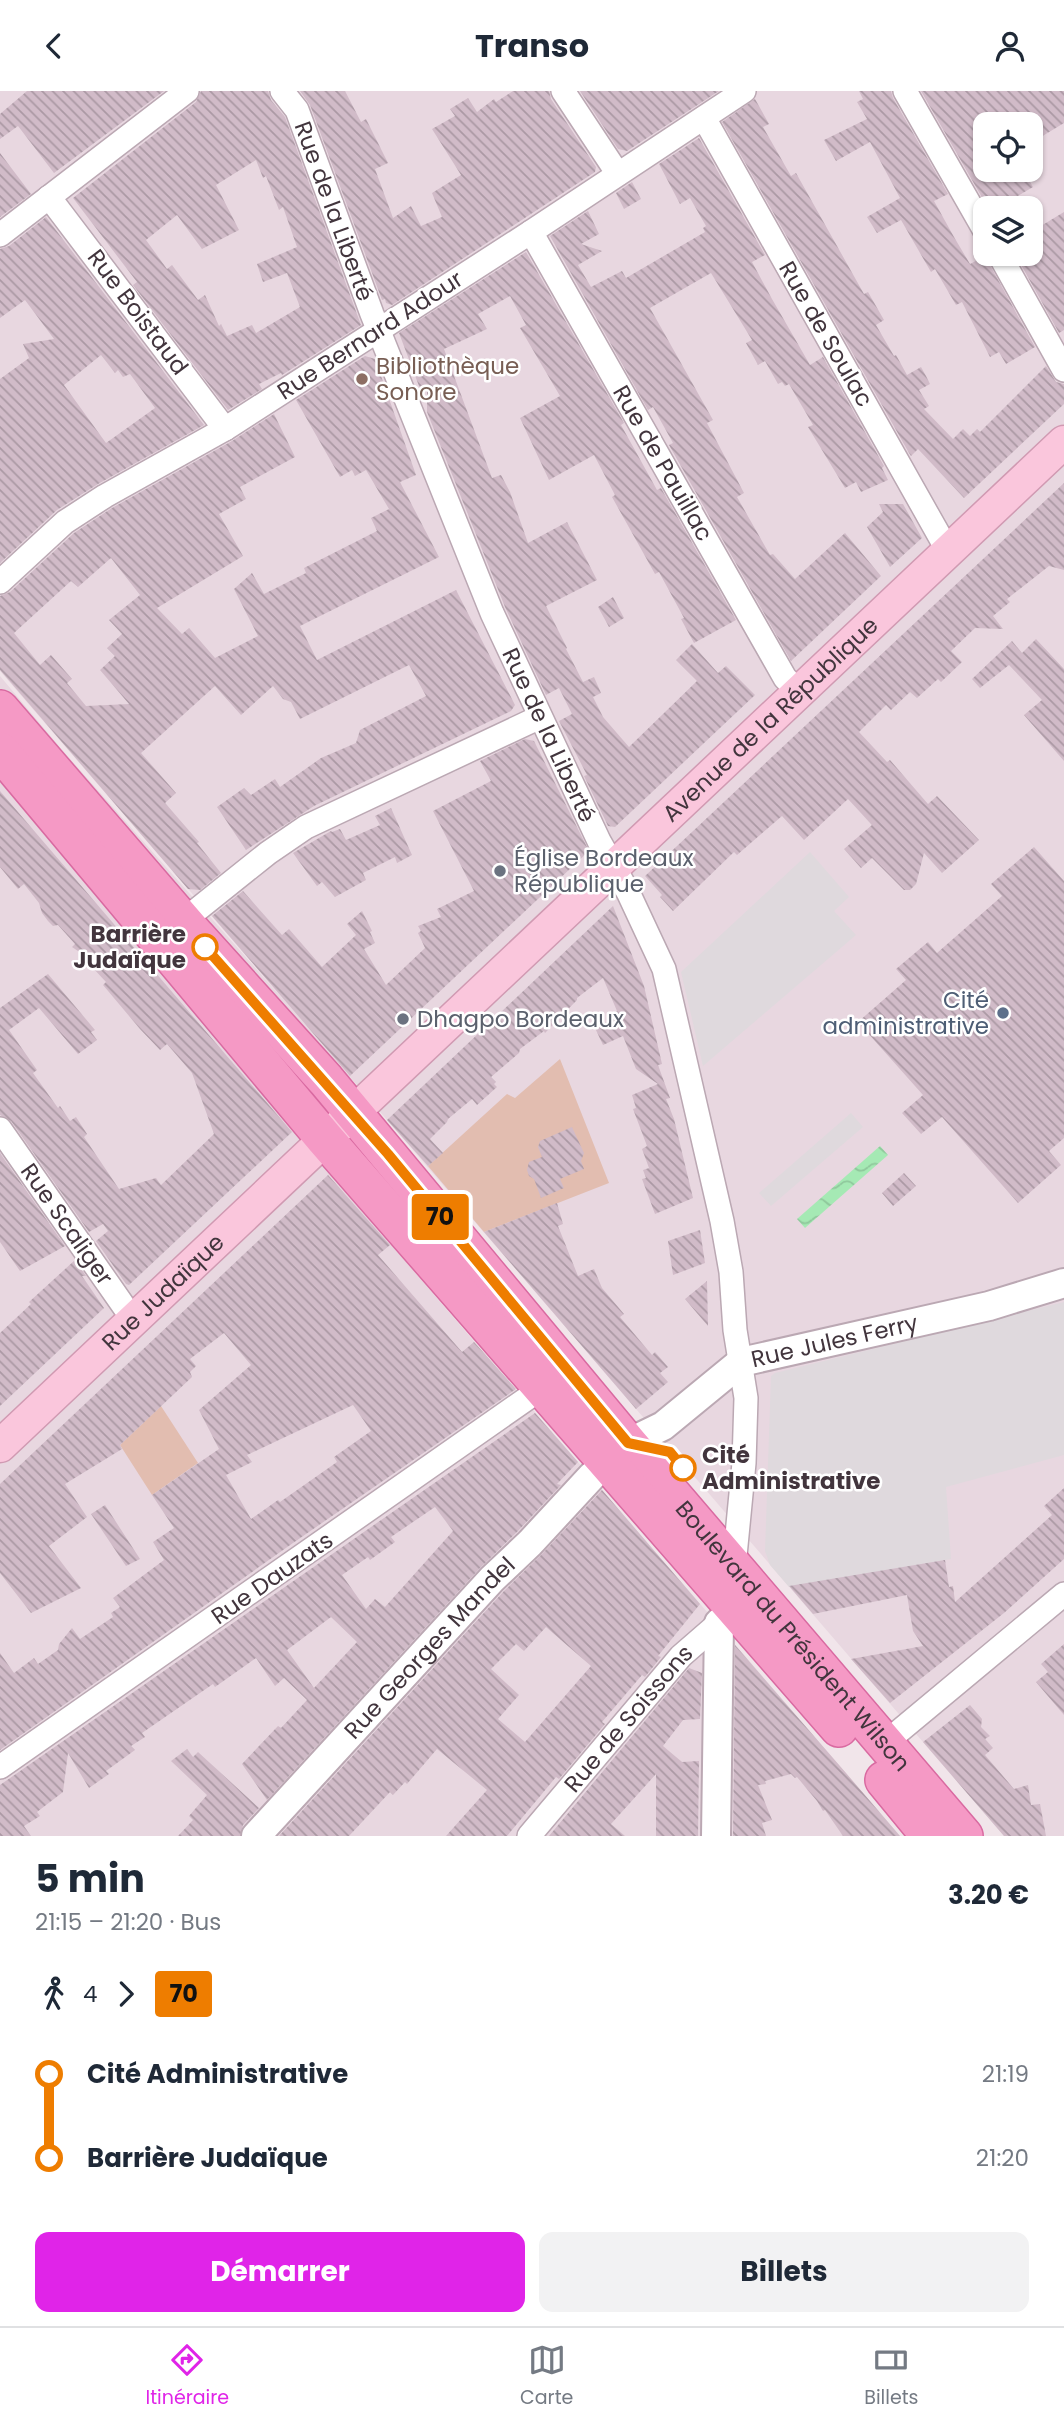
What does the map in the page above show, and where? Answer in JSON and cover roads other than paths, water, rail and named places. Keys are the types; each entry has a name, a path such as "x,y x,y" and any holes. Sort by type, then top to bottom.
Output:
{"main road":[{"name":"Avenue de la République","path":"353,1113 1064,442"},
{"name":"Boulevard du Président Wilson","path":"0,709 353,1113 617,1453 726,1616 866,1758 930,1836"},
{"name":"Boulevard du Président Wilson","path":"0,751 325,1139 542,1388 617,1453 734,1566 964,1836"},
{"path":"325,1139 353,1113"},
{"name":"Rue Judaïque","path":"0,1446 325,1139"}],"street":[{"path":"0,235 187,91"},
{"name":"Rue de la Liberté","path":"282,91 297,110 466,552 540,717 664,969 722,1221 731,1272 735,1330 746,1409 744,1463 734,1566"},
{"path":"563,91 618,174"},
{"name":"Rue Bernard Adour","path":"0,582 65,523 105,496 225,429 531,232 743,91"},
{"path":"905,91 973,210"},
{"name":"Rue de Soulac","path":"704,118 948,551"},
{"name":"Rue Boistaud","path":"49,197 225,429"},
{"name":"Rue de Pauillac","path":"531,232 785,678 799,692"},
{"path":"1006,266 1064,370"},
{"path":"183,921 268,853 306,827 540,717"},
{"name":"Rue Scaliger","path":"0,1129 120,1302 135,1319"},
{"name":"Rue Jules Ferry","path":"617,1453 663,1426 741,1362 989,1306 1064,1283"},
{"name":"Rue Dauzats","path":"0,1767 542,1388"},
{"name":"Rue Georges Mandel","path":"256,1836 492,1579 617,1453"},
{"path":"716,1836 726,1616 734,1566"},
{"path":"885,1743 1064,1594"},
{"name":"Rue de Soissons","path":"529,1836 681,1656 726,1616"}],"water":[{"path":"880,1146 888,1155 805,1228 797,1219"}],"place":[{"name":"Bibliothèque Sonore","path":"362,379"},
{"name":"Église Bordeaux République","path":"500,871"},
{"name":"Barrière Judaïque","path":"205,947"},
{"name":"Cité administrative","path":"1003,1013"},
{"name":"Dhagpo Bordeaux","path":"403,1019"},
{"name":"Cité Administrative","path":"683,1468"}]}
